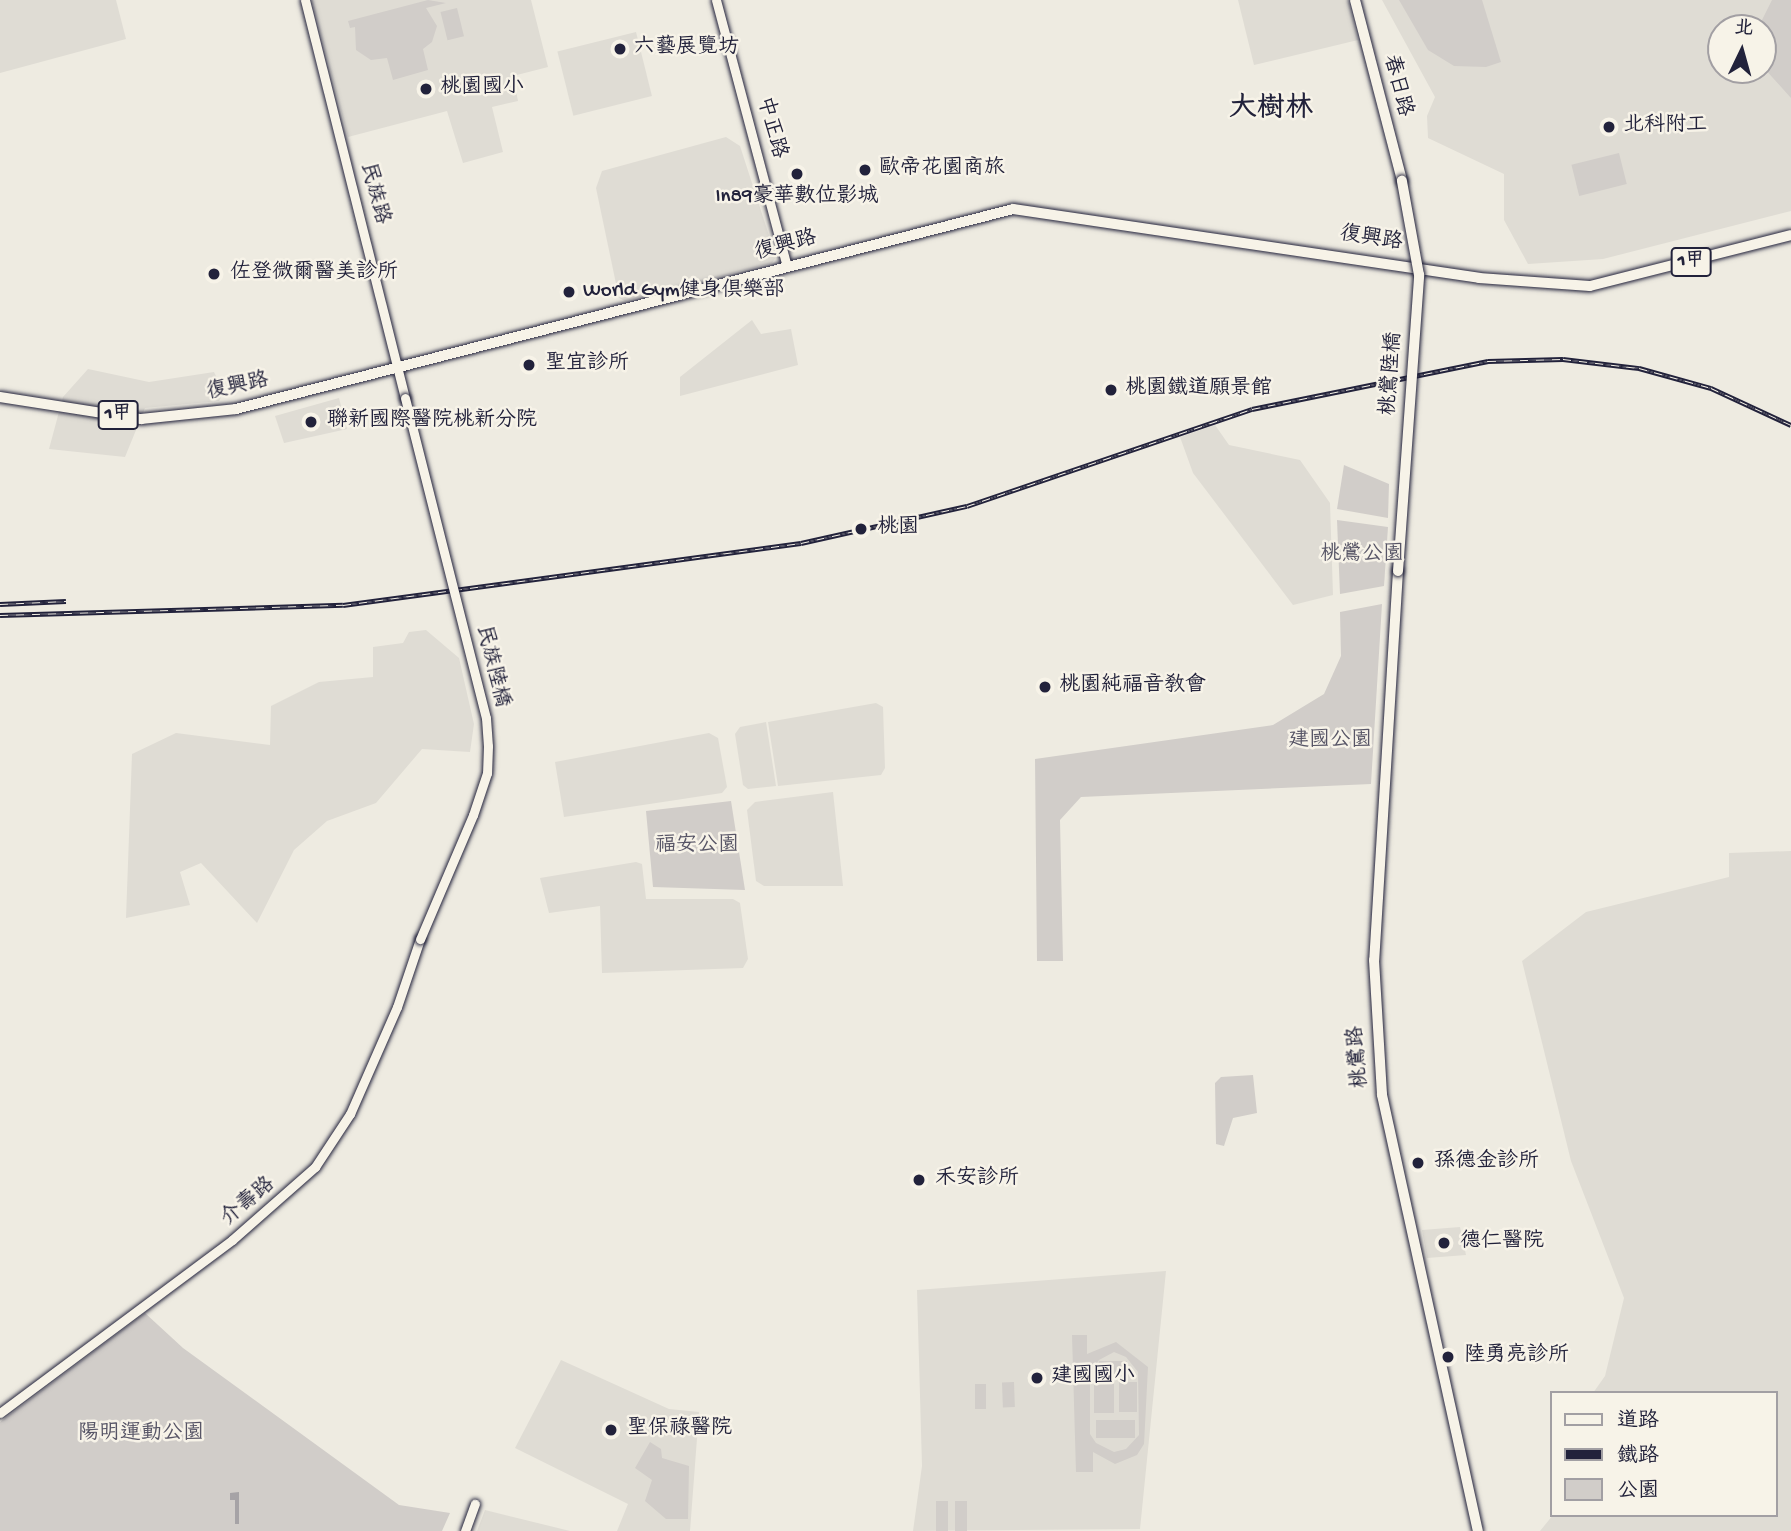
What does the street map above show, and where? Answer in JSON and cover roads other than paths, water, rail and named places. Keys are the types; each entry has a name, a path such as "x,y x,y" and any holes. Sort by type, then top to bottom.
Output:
{"main road":[{"name":"春日路","path":"1354,0 1402,181"},
{"name":"桃鶯陸橋","path":"1398,571 1419,275 1402,181"},
{"name":"復興路","path":"0,397 141,419 189,417 398,367 1013,209 1479,278 1590,286 1791,235"},
{"name":"桃鶯路","path":"1398,571 1374,960 1382,1095 1478,1531"}],"street":[{"name":"民族路","path":"305,0 405,398"},
{"name":"中正路","path":"716,0 787,266"},
{"name":"民族陸橋","path":"405,398 486,719 488,746 487,773 473,815 420,939"},
{"name":"介壽路","path":"0,1413 232,1240 315,1167 350,1114 397,1007 420,939"},
{"path":"465,1531 475,1504"}],"railway":[{"path":"0,615 343,605 801,543 967,506 1252,409 1488,361 1563,359 1639,368 1711,388 1791,425"},
{"path":"0,604 66,601"}],"place":[{"name":"六藝展覽坊","path":"620,49"},
{"name":"桃園國小","path":"426,89"},
{"name":"北科附工","path":"1609,127"},
{"name":"歐帝花園商旅","path":"865,170"},
{"name":"In89豪華數位影城","path":"797,174"},
{"name":"佐登微爾醫美診所","path":"214,274"},
{"name":"World Gym健身俱樂部","path":"569,292"},
{"name":"聖宜診所","path":"529,365"},
{"name":"桃園鐵道願景館","path":"1111,390"},
{"name":"聯新國際醫院桃新分院","path":"311,422"},
{"name":"桃園","path":"861,529"},
{"name":"桃園純福音教會","path":"1045,687"},
{"name":"孫德金診所","path":"1418,1163"},
{"name":"禾安診所","path":"919,1180"},
{"name":"德仁醫院","path":"1444,1243"},
{"name":"陸勇亮診所","path":"1448,1357"},
{"name":"建國國小","path":"1037,1378"},
{"name":"聖保祿醫院","path":"611,1430"}],"district":[{"name":"大樹林","path":"1271,110"}],"park label":[{"name":"桃鶯公園","path":"1362,556"},
{"name":"建國公園","path":"1330,742"},
{"name":"福安公園","path":"697,847"},
{"name":"陽明運動公園","path":"141,1435"}]}
